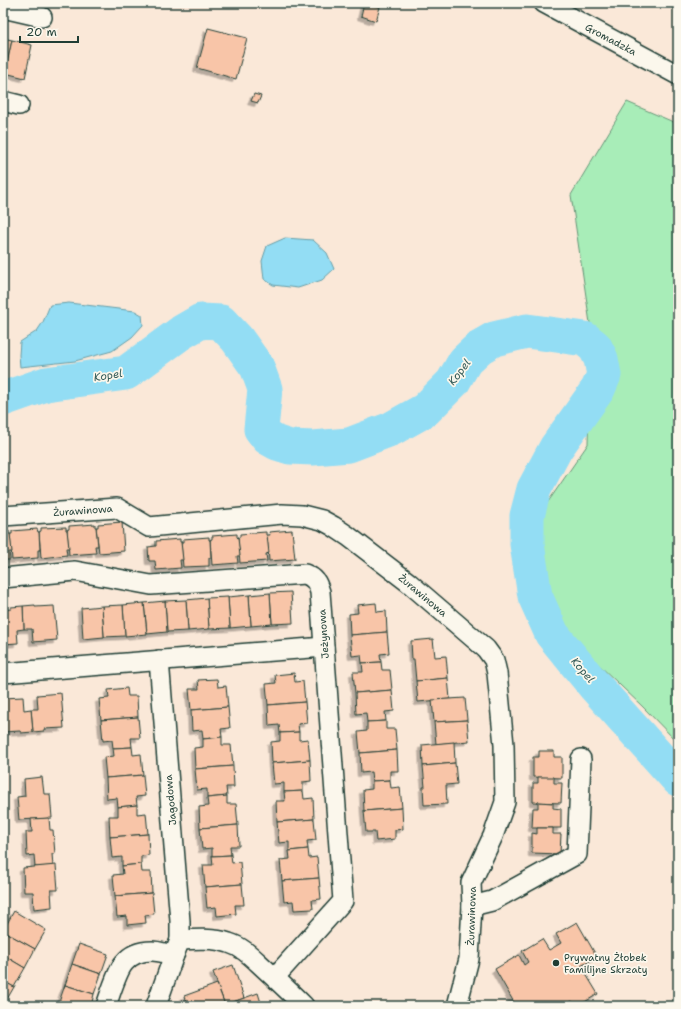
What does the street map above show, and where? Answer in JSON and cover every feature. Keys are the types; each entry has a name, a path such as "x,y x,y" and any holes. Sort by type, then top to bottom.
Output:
{"street":[{"name":"Gromadzka","path":"544,3 678,76"},
{"path":"3,8 42,17"},
{"name":"Żurawinowa","path":"3,516 117,508 149,528 282,514 302,515 322,520 334,526 408,582 486,649 494,660 497,673 504,745 505,802 494,836 471,883 472,906 469,959 457,1006"},
{"name":"Jeżynowa","path":"3,578 75,571 151,585 305,574 312,577 317,583 320,592 343,901 275,978"},
{"path":"3,673 324,647"},
{"name":"Jagodowa","path":"156,1006 177,948 180,921 159,660"},
{"path":"472,906 492,901 577,854 580,759"},
{"path":"106,1006 124,963 131,956 141,952 177,948 201,939 228,943 241,948 304,1006"}],"green space":[{"path":"627,102 678,124 678,743 643,707 552,620 530,528 588,444 591,330 571,195"}],"water":[{"path":"285,238 313,240 327,253 334,269 322,280 298,288 273,285 264,279 262,261 267,246"},
{"path":"69,303 135,311 142,315 143,325 132,337 112,351 75,361 20,367 20,342 37,331 43,322 50,305"}],"building":[{"path":"364,3 380,7 376,21 361,16"},
{"path":"208,28 247,38 236,79 197,68"},
{"path":"3,38 12,40 5,73 3,73"},
{"path":"12,40 32,45 25,78 5,73"},
{"path":"254,94 261,96 258,103 251,101"},
{"path":"122,522 124,551 99,553 96,527 98,527 98,524"},
{"path":"95,524 98,546 95,546 96,553 69,555 67,530 69,529 69,526"},
{"path":"66,527 69,548 66,548 67,555 41,558 39,532 41,531 41,528"},
{"path":"37,529 39,532 40,550 38,550 38,558 12,560 10,534 12,534 12,531"},
{"path":"292,530 295,559 269,561 267,535 270,535 269,532"},
{"path":"9,531 12,552 9,552 10,560 3,560 3,532"},
{"path":"266,532 269,553 266,554 267,561 240,563 238,538 240,537 240,534"},
{"path":"237,534 240,556 237,556 238,563 212,565 210,540 212,539 212,536"},
{"path":"209,537 211,558 209,558 209,566 183,567 181,542 183,542 183,539"},
{"path":"180,539 183,560 180,560 181,568 156,570 155,561 149,561 148,547 156,546 156,541"},
{"path":"291,592 293,623 272,624 270,593"},
{"path":"270,593 272,624 251,626 249,595"},
{"path":"249,595 251,626 230,628 228,597"},
{"path":"228,597 230,628 209,629 207,598"},
{"path":"207,598 209,629 188,631 186,600"},
{"path":"186,600 188,631 167,632 165,601"},
{"path":"165,601 167,632 147,634 144,603"},
{"path":"144,603 147,634 125,636 123,605"},
{"path":"376,603 377,612 386,611 387,632 350,635 349,614 358,613 357,605"},
{"path":"35,605 35,607 54,606 57,640 33,642 32,629 24,629 23,606"},
{"path":"123,605 125,636 104,637 102,606"},
{"path":"23,606 24,629 17,630 18,643 3,644 3,610 11,609 11,607"},
{"path":"102,606 104,637 83,639 81,608"},
{"path":"387,632 389,653 380,654 381,662 362,663 361,655 352,656 350,635"},
{"path":"433,639 435,657 446,656 448,678 416,681 414,659 412,659 411,641"},
{"path":"381,662 382,670 390,670 392,690 355,693 353,672 363,672 362,663"},
{"path":"294,673 295,682 303,681 305,702 268,705 266,684 276,683 275,675"},
{"path":"448,678 450,699 418,702 416,681"},
{"path":"217,679 218,687 226,686 228,707 191,710 189,689 199,689 198,680"},
{"path":"127,688 128,696 137,696 138,717 101,720 99,699 109,698 108,690"},
{"path":"392,690 394,711 385,712 386,721 367,722 366,713 356,714 355,693"},
{"path":"61,693 64,728 44,729 44,731 33,732 31,709 38,709 37,695"},
{"path":"23,697 24,710 31,709 33,732 3,732 3,698"},
{"path":"465,698 467,720 434,722 432,700"},
{"path":"305,702 307,723 298,724 299,732 280,733 279,725 269,726 268,705"},
{"path":"228,707 230,728 221,729 222,737 203,739 202,730 192,731 191,710"},
{"path":"138,717 140,738 131,738 132,747 113,748 112,740 103,741 101,720"},
{"path":"467,720 469,741 436,744 434,722"},
{"path":"386,721 386,729 395,729 397,750 360,753 358,732 367,731 367,722"},
{"path":"299,732 299,740 308,739 310,760 272,763 271,742 280,741 280,733"},
{"path":"222,737 222,745 231,745 233,766 195,769 194,748 203,747 203,739"},
{"path":"454,742 455,763 423,766 422,745"},
{"path":"132,747 133,755 141,754 143,775 106,778 104,757 114,756 113,748"},
{"path":"397,750 398,771 390,771 390,780 372,781 371,772 361,773 360,753"},
{"path":"539,751 554,751 554,757 562,757 562,778 533,777 533,757 539,757"},
{"path":"310,760 311,781 303,782 303,791 284,792 284,783 274,784 272,763"},
{"path":"455,763 457,784 446,785 447,804 424,805 423,787 425,787 423,766"},
{"path":"233,766 234,787 226,787 227,796 207,798 207,789 197,790 195,769"},
{"path":"143,775 145,796 136,797 137,805 118,807 117,798 107,799 106,778"},
{"path":"42,777 44,794 50,794 52,818 19,820 17,797 25,796 24,779"},
{"path":"538,777 554,777 554,783 562,783 561,803 533,802 533,783 538,783"},
{"path":"390,780 391,788 400,787 402,808 364,811 363,790 372,789 372,781"},
{"path":"303,791 304,799 313,798 314,819 277,822 276,801 285,801 284,792"},
{"path":"227,796 227,804 236,804 238,825 200,828 199,807 208,806 207,798"},
{"path":"538,802 553,803 553,808 561,809 561,828 532,828 533,808 538,808"},
{"path":"137,805 137,814 146,813 148,834 110,837 109,816 118,816 118,807"},
{"path":"402,808 403,829 395,830 395,839 376,841 375,832 366,832 364,811"},
{"path":"49,818 50,830 53,830 55,854 52,854 53,866 35,867 34,855 27,856 26,832 32,832 31,819"},
{"path":"314,819 316,840 307,841 308,849 289,851 289,842 279,843 277,822"},
{"path":"238,825 239,846 230,846 231,855 212,856 212,848 202,849 200,828"},
{"path":"537,828 553,828 553,834 561,834 560,854 532,853 532,833 537,834"},
{"path":"148,834 149,855 141,856 141,864 122,866 122,857 112,858 110,837"},
{"path":"308,849 309,858 317,857 319,878 282,881 280,860 290,859 289,851"},
{"path":"231,855 232,863 240,862 242,884 205,887 203,865 213,865 212,856"},
{"path":"141,864 142,872 151,872 152,893 115,896 113,875 123,874 122,866"},
{"path":"56,865 58,890 51,890 52,907 34,909 33,892 24,892 23,868"},
{"path":"319,878 321,899 312,900 313,909 294,910 293,901 284,902 282,881"},
{"path":"242,884 244,905 235,905 236,914 217,916 216,907 207,908 205,887"},
{"path":"152,893 154,914 145,915 146,923 127,925 127,916 117,917 115,896"},
{"path":"14,911 46,930 35,949 3,931"},
{"name":"Prywatny Żłobek Familijne Skrzaty","path":"577,922 597,957 581,966 598,994 578,1006 575,1006 572,1001 564,1006 516,1006 495,969 519,955 524,965 528,962 522,951 542,939 549,950 561,943 556,934"},
{"path":"3,931 35,949 25,968 3,955"},
{"path":"79,944 108,954 101,974 72,964"},
{"path":"3,955 25,968 14,987 3,981"},
{"path":"72,964 101,974 94,994 65,985"},
{"path":"233,965 244,998 225,1005 213,972"},
{"path":"3,981 14,987 3,1006"},
{"path":"217,984 225,1005 187,1006 184,996"},
{"path":"65,985 94,994 91,1006 58,1005"},
{"path":"258,993 262,1006 225,1006 225,1005"}],"waterway":[{"name":"Kopel","path":"3,399 46,384 126,373 182,332 201,321 221,322 237,339 257,367 265,389 261,429 268,438 277,443 290,447 313,448 349,445 391,429 425,410 453,382 465,361 480,347 494,339 527,331 585,339 595,347 601,359 604,375 598,389 556,448 534,489 527,516 527,544 535,596 552,634 593,684 678,779"}],"place":[{"name":"Prywatny Żłobek Familijne Skrzaty","path":"556,963"}]}
